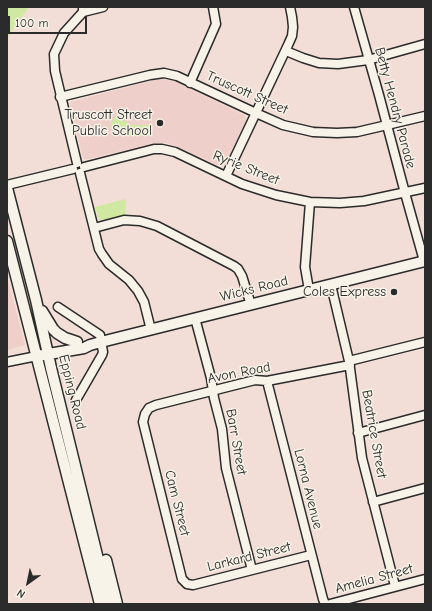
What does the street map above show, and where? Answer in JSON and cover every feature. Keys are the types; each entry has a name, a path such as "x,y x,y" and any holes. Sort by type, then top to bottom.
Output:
{"main road":[{"name":"Epping Road","path":"7,186 109,604"},
{"name":"Epping Road","path":"7,241 100,604"},
{"name":"Wicks Road","path":"36,353 84,348 101,342 195,318 425,261"},
{"path":"36,300 55,331 65,338 78,342"},
{"name":"Wicks Road","path":"48,351 78,342 90,345"},
{"path":"79,481 100,536 117,604"},
{"path":"82,530 94,604"}],"street":[{"path":"103,7 84,10 64,33 54,54 55,71 60,97 99,249 105,260 134,285 142,296 151,330"},
{"path":"190,83 216,24 213,7"},
{"path":"226,176 292,36 293,27 290,7"},
{"name":"Betty Hendry Parade","path":"354,7 425,261"},
{"path":"286,51 320,63 338,64 368,60 425,44"},
{"name":"Truscott Street","path":"60,97 157,74 168,74 282,124 313,132 357,132 425,116"},
{"name":"Ryrie Street","path":"7,186 154,149 162,149 175,152 260,191 310,202 340,203 364,201 425,188"},
{"path":"309,290 304,267 310,202"},
{"path":"94,228 124,220 140,221 157,226 234,266 241,272 251,305"},
{"name":"Beatrice Street","path":"332,285 350,363 362,458 395,586"},
{"path":"58,307 100,335 103,352 102,355 76,400"},
{"name":"Barr Street","path":"195,318 214,390 214,398 222,428 226,468 252,570"},
{"name":"Avon Road","path":"143,422 145,414 149,408 156,404 255,380 267,381 350,363 425,342"},
{"name":"Wicks Road","path":"7,358 36,353"},
{"name":"Wicks Road","path":"7,362 36,353"},
{"name":"Lorna Avenue","path":"267,381 311,555 325,604"},
{"path":"358,433 425,415"},
{"name":"Cam Street","path":"143,422 182,579 187,584 193,585"},
{"path":"374,502 425,488"},
{"name":"Larkard Street","path":"193,585 311,555"},
{"name":"Amelia Street","path":"330,604 425,579"}],"shaded area":[{"name":"Truscott Street Public School","path":"161,79 174,81 244,115 246,120 225,165 220,166 167,143 155,143 84,159 70,104 71,102"},
{"path":"7,277 25,345 7,350"}],"green space":[{"path":"7,7 29,7 7,38"},
{"path":"114,117 129,123 126,133 110,128"},
{"path":"130,125 149,125 149,136 130,136"},
{"path":"126,199 125,215 103,220 99,219 95,207"}],"place":[{"name":"Truscott Street Public School","path":"160,123"},
{"name":"Coles Express","path":"394,292"}]}
